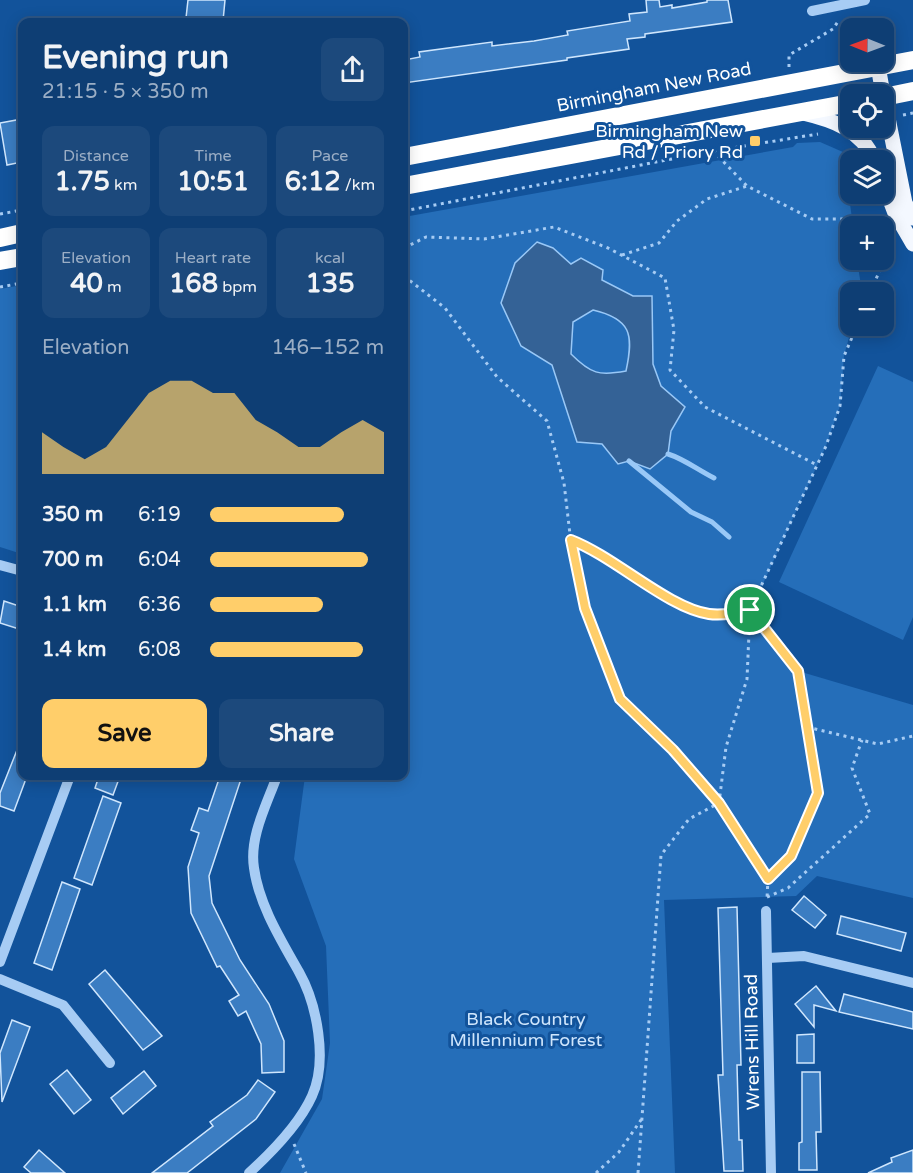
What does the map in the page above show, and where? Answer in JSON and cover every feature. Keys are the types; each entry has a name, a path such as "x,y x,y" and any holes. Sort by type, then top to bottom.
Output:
{"highway":[{"name":"Birmingham New Road","path":"894,63 913,60"},
{"name":"Birmingham New Road","path":"408,156 847,72"},
{"path":"894,94 913,91"},
{"path":"408,185 840,105"},
{"path":"0,238 18,234"},
{"path":"0,261 18,258"}],"main road":[{"path":"801,112 829,119 855,132 867,150"},
{"path":"892,138 913,244"},
{"path":"894,200 908,223"}],"street":[{"path":"812,10 865,0"},
{"path":"0,565 18,570"},
{"path":"0,962 68,780"},
{"path":"249,1173 268,1156 313,1094 320,1057 316,1013 300,974 275,933 254,868 254,842 276,780"},
{"name":"Wrens Hill Road","path":"765,911 768,958 771,1173"},
{"path":"768,958 804,956 913,983"},
{"path":"0,978 63,1005 110,1063"}],"path":[{"path":"789,68 789,55 833,29 849,3"},
{"path":"408,210 713,151 820,134"},
{"path":"713,151 747,186 812,219 840,219"},
{"path":"622,255 658,243 677,221 707,199 747,186"},
{"path":"0,214 18,211"},
{"path":"874,282 888,248 908,223"},
{"path":"408,244 426,237 484,238 554,227 622,255 665,278 674,330 670,370 705,407 816,465"},
{"path":"408,279 445,308 498,377 548,421 564,483 571,540 585,608 620,699 673,750 719,803 768,879 765,911"},
{"path":"0,287 18,284"},
{"path":"719,803 726,747 747,679 750,610 816,465 840,406 844,356 853,336"},
{"path":"571,540 594,549 685,607 710,614 734,614 750,610"},
{"path":"750,610 798,671 818,793 791,856 768,879"},
{"path":"807,726 878,744 913,736"},
{"path":"767,897 788,888 870,814 865,796 852,768 862,740"},
{"path":"638,1173 662,855 689,819 719,803"},
{"path":"596,1173 619,1152 643,1117"},
{"path":"288,1131 306,1173"}],"green space":[{"name":"Black Country Millennium Forest","path":"820,142 840,151 840,204 850,204 852,216 840,216 840,270 859,270 860,282 840,282 840,336 849,336 844,356 840,406 826,446 751,610 798,671 913,705 913,898 817,876 796,896 664,900 675,1173 280,1173 322,1099 330,1043 326,946 294,859 304,780 408,780 408,216 793,147 797,143"},
{"path":"18,286 18,553 0,547 0,289"},
{"path":"878,366 913,382 913,617 903,640 779,582"}],"shaded area":[{"path":"537,242 553,248 571,264 581,258 603,270 602,280 633,296 652,296 653,364 661,386 685,407 671,431 668,454 650,469 629,461 618,464 602,444 577,442 552,365 521,346 501,303 515,263","holes":["593,310 615,318 627,330 630,347 626,371 596,372 584,366 571,354 573,322"]}],"building":[{"path":"188,0 225,0 223,18 186,18"},
{"path":"646,0 659,0 660,7 672,5 672,8 707,2 707,0 728,0 732,22 645,34 645,37 627,39 629,49 408,82 408,59 420,57 419,52 492,42 492,46 534,41 568,35 567,31 630,21 629,14 647,12"},
{"path":"18,120 18,163 7,165 0,123"},
{"path":"4,601 18,606 18,629 0,623"},
{"path":"18,748 18,780 26,780 14,811 0,806 0,793"},
{"path":"98,780 119,780 113,795 95,788"},
{"path":"219,780 241,780 209,876 212,903 240,960 269,1004 284,1041 284,1072 262,1073 261,1044 246,1011 238,1016 229,1001 239,995 220,966 217,967 191,913 188,867 199,833 191,830 199,808 208,811"},
{"path":"103,796 121,803 92,885 74,878"},
{"path":"62,882 80,889 52,970 34,963"},
{"path":"804,896 826,915 815,928 792,910"},
{"path":"737,907 741,1065 737,1065 739,1140 742,1140 743,1171 724,1171 718,1075 723,1075 718,908"},
{"path":"841,916 906,933 901,951 837,934"},
{"path":"105,970 162,1036 143,1050 89,984"},
{"path":"816,986 836,1011 814,1005 814,1027 795,1004"},
{"path":"844,994 913,1012 913,1029 839,1012"},
{"path":"12,1020 30,1027 2,1102 0,1053"},
{"path":"814,1034 814,1063 797,1063 797,1035"},
{"path":"67,1070 91,1100 74,1114 50,1084"},
{"path":"144,1071 156,1086 123,1114 111,1098"},
{"path":"802,1072 820,1072 821,1132 816,1132 817,1170 799,1170 799,1143 802,1142"},
{"path":"258,1080 275,1092 256,1119 187,1173 152,1173 213,1126 210,1122 247,1095"},
{"path":"39,1150 65,1173 31,1173 24,1167"},
{"path":"913,1150 913,1173 868,1173 892,1162 891,1158"}],"waterway":[{"path":"668,454 714,478"},
{"path":"629,461 691,512 712,522 729,537"}],"place":[{"name":"Birmingham New Rd / Priory Rd","path":"755,141"}],"route":[{"path":"571,540 594,549 685,607 710,614 734,614 750,610 798,671 818,793 791,856 768,879 719,803 673,750 620,699 585,608 573,560 571,540"}]}
